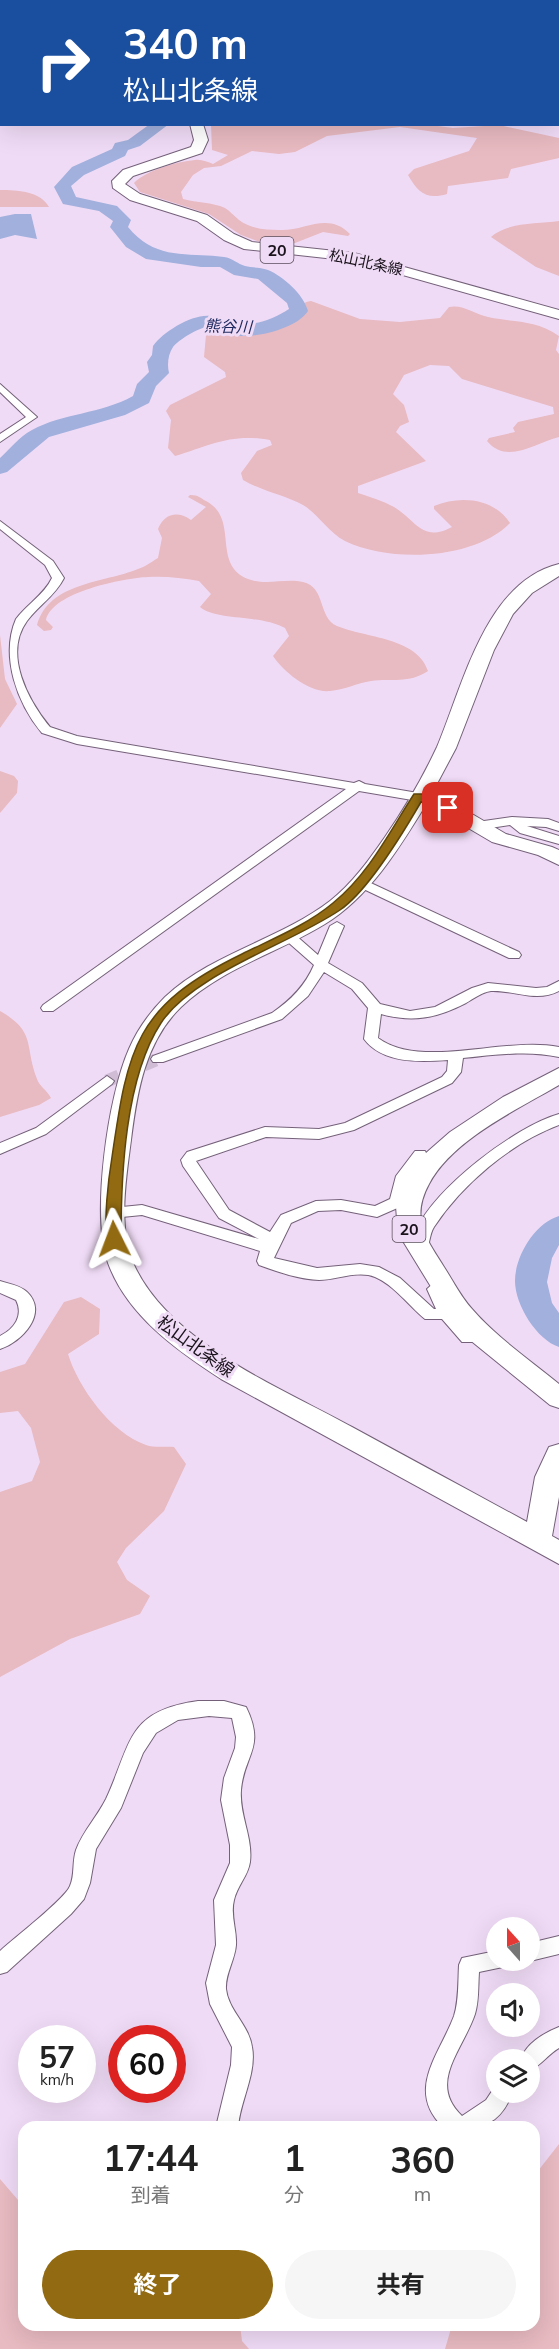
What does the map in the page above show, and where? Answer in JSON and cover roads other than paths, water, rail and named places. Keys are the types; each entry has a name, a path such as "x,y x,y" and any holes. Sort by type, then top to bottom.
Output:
{"main road":[{"name":"松山北条線","path":"197,126 201,140 197,150 128,173 119,181 118,186 135,197 202,218 229,237 249,246 354,256 559,315"},
{"name":"松山北条線","path":"559,569 526,588 503,615 459,711 446,748 396,836 360,882 338,906 288,936 221,969 181,995 156,1020 136,1059 127,1098 112,1213 114,1239 120,1262 132,1285 144,1304 162,1324 184,1341 230,1372 548,1547 549,1477 559,1454"},
{"path":"418,797 448,808 499,838 545,850 559,859"},
{"name":"20","path":"559,1069 478,1123 440,1153 405,1192 410,1233 461,1314 479,1333 543,1382 559,1398"}],"street":[{"path":"0,387 32,417 0,439"},
{"path":"0,524 49,563 58,578 55,586 25,615 17,627 10,654 11,669 45,729 59,736 88,742 359,785 418,797"},
{"path":"48,1008 359,785"},
{"path":"512,821 525,830 559,840"},
{"path":"477,826 512,821 548,823 559,827"},
{"path":"360,882 514,955"},
{"path":"158,1059 277,1016 305,993 321,964 337,926"},
{"path":"288,936 321,964 357,986 375,1007 411,1017 428,1016 478,990 491,987 545,993 559,986"},
{"path":"375,1007 371,1039 383,1050 456,1056 533,1046 548,1047 559,1069"},
{"path":"272,1245 224,1214 188,1160 201,1152 265,1132 320,1134 349,1127 447,1080 454,1072 456,1056"},
{"path":"0,1149 40,1131 107,1081"},
{"path":"420,1250 424,1229 441,1207 495,1155 514,1139 559,1119"},
{"path":"420,1155 404,1176 405,1192 397,1202 377,1212 341,1205 316,1206 286,1219 265,1261 289,1270 324,1274 365,1270 379,1273 396,1283 431,1315 446,1312"},
{"path":"112,1213 142,1210 272,1245"},
{"path":"442,1285 435,1289 436,1294 446,1312 468,1338"},
{"path":"0,1287 10,1288 22,1295 28,1305 27,1319 19,1330 0,1343"},
{"path":"0,1965 42,1926 70,1904 79,1890 85,1851 93,1833 113,1804 129,1761 144,1731 166,1715 183,1710 220,1708 239,1713 244,1723 246,1750 232,1784 231,1800 240,1833 240,1864 237,1876 224,1899 222,1914 226,1944 216,1989 242,2046 243,2058 228,2108 227,2121"},
{"path":"540,1950 559,1945"},
{"path":"450,2121 445,2117 434,2098 439,2071 464,2014 469,1965 486,1962"},
{"path":"539,2049 559,2037"},
{"path":"473,2121 496,2103"}],"water":[{"path":"31,214 37,239 15,235 0,239 0,217"}],"waterway":[{"name":"熊谷川","path":"65,183 78,171 119,152 121,147 134,143 158,126"},
{"name":"熊谷川","path":"0,468 42,433 118,411 142,399 147,384 159,373 157,362 162,355 163,346 193,326 202,322 210,322 233,329 248,330 277,323 299,311 296,301 263,274 240,271 224,262 201,262 152,255 132,243 119,227 122,220 117,214 105,207 69,200 63,187"},
{"path":"559,1227 550,1234 536,1258 531,1282 536,1303 559,1335"}],"tunnel":[{"path":"107,1081 158,1059"}]}
